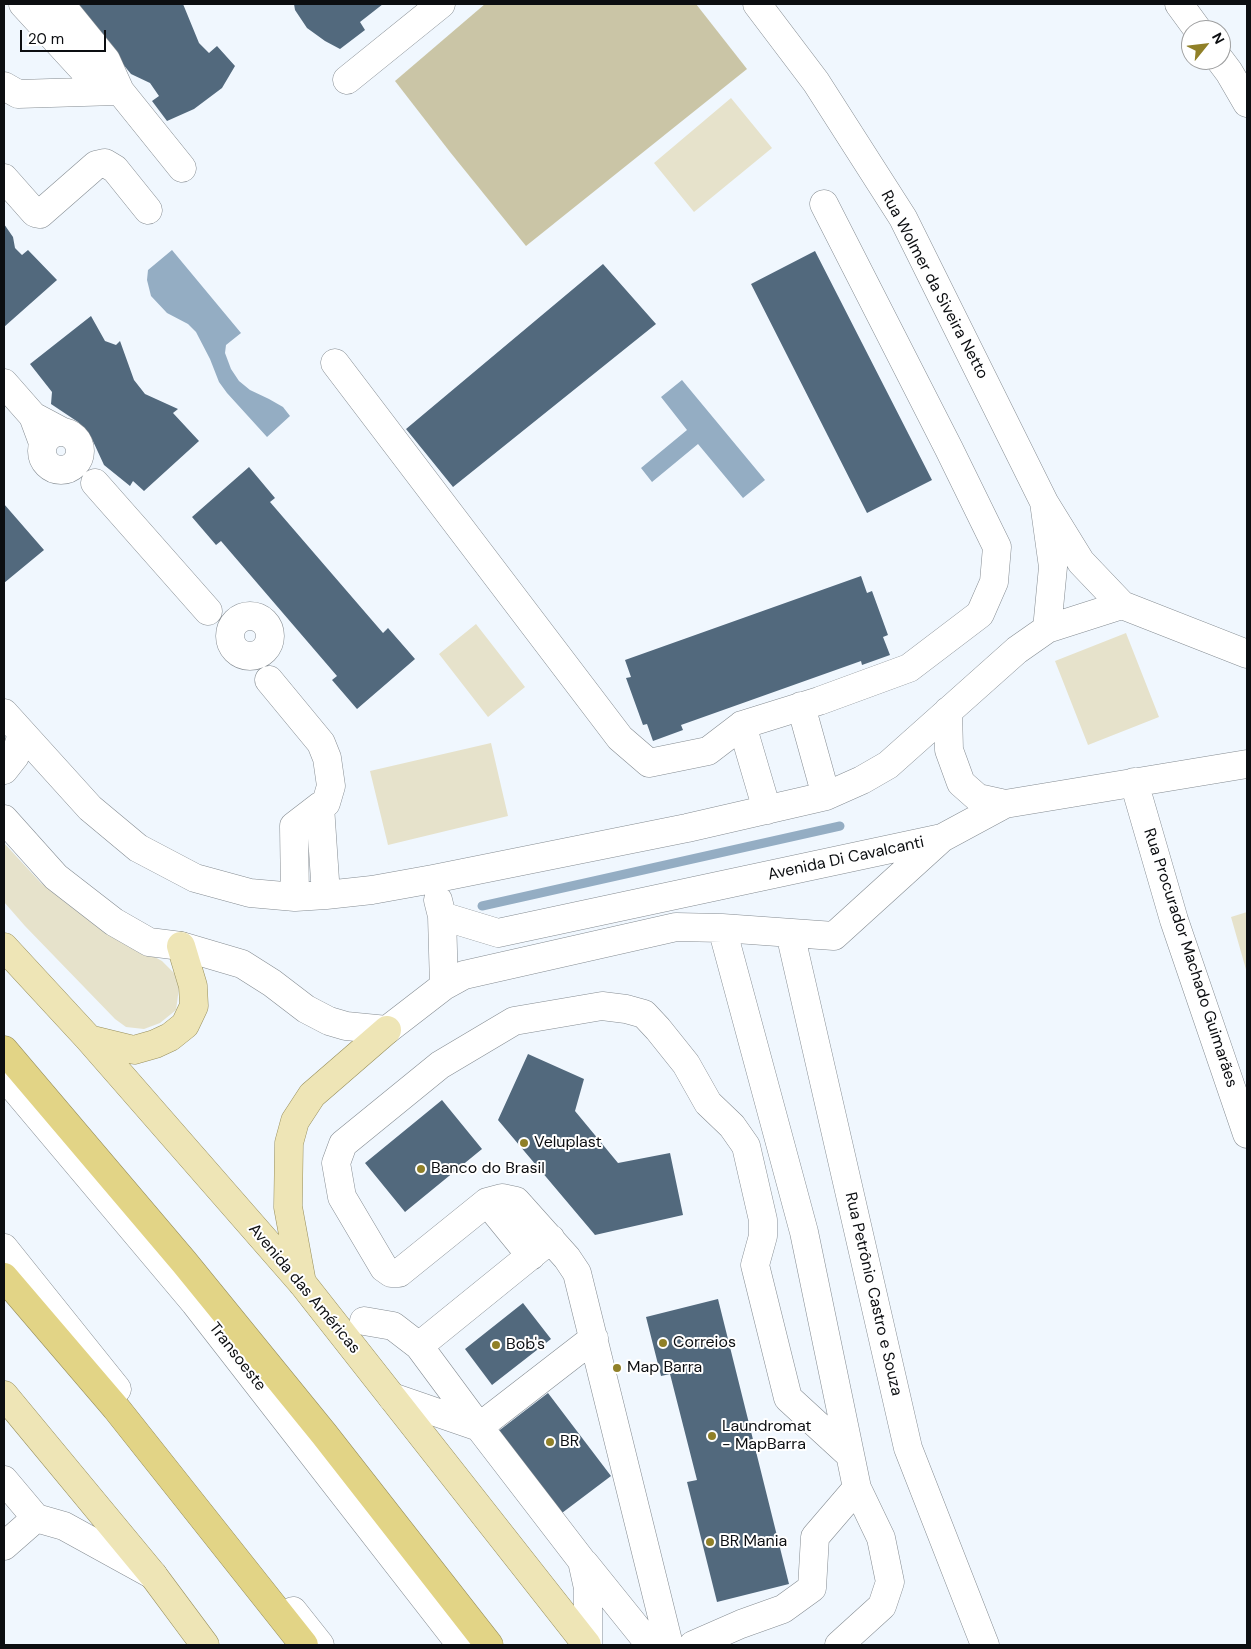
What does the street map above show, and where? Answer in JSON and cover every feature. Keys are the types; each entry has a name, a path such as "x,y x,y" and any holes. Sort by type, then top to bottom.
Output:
{"highway":[{"path":"4,1050 184,1262 312,1419 489,1645"},
{"path":"4,1277 116,1408 304,1645"}],"main road":[{"path":"88,1039 134,1050 162,1041 185,1025 194,1006 193,986 181,946"},
{"name":"Avenida das Américas","path":"4,947 88,1039 303,1284 587,1645"},
{"path":"303,1284 288,1207 289,1143 295,1121 312,1095 387,1030"},
{"path":"4,1395 152,1576 205,1645"}],"street":[{"path":"347,80 441,4"},
{"name":"Rua Wolmer da Siveira Netto","path":"757,4 816,82 903,218 1044,502"},
{"path":"1179,4 1191,20"},
{"path":"25,6 90,77 120,91 182,168"},
{"path":"1226,70 1247,103"},
{"path":"4,86 18,94 120,91"},
{"path":"4,178 35,213 40,214 96,165 105,163 114,169 148,210"},
{"path":"335,363 620,738 649,763 708,751 742,725 909,668 980,614 994,582 997,547 945,440 824,204"},
{"path":"4,383 208,611 236,648 269,680 321,743 327,758 331,786 326,803 294,826 295,896"},
{"path":"1044,502 1081,562 1122,605 1247,654"},
{"path":"1044,502 1054,566 1047,630"},
{"path":"4,713 90,808 138,848 195,878 250,893 295,896 326,895 372,890 433,879 767,810 831,794 862,780 888,765 1017,650 1047,630 1122,605"},
{"path":"208,611 255,617 266,625 269,630 269,680"},
{"path":"248,616 236,621 232,627 230,633 236,648 249,657 261,653 268,643"},
{"path":"801,706 831,794"},
{"path":"948,711 949,750 961,783 978,798 1005,804"},
{"path":"742,725 767,810"},
{"path":"4,770 15,756 22,734"},
{"name":"Avenida Di Cavalcanti","path":"442,916 498,933 942,838 1005,804 1247,764"},
{"name":"Rua Procurador Machado Guimarães","path":"1134,782 1174,920 1247,1134"},
{"path":"320,806 326,895"},
{"path":"4,819 56,877 114,922 149,942 181,946 242,964 272,983 306,1009 329,1021 346,1026 387,1030 444,986 464,975 676,927 722,928 834,936 942,838"},
{"path":"433,879 442,916 444,986"},
{"path":"722,928 804,1232 857,1488 881,1538 890,1582 882,1606 839,1645"},
{"name":"Rua Petrônio Castro e Souza","path":"790,933 908,1448 985,1645"},
{"path":"669,1645 577,1273 567,1258 541,1248 516,1201 502,1198 487,1202 399,1273 391,1273 384,1268 342,1197 336,1163 343,1144 440,1065 514,1021 602,1006 626,1009 644,1014 686,1064 708,1103 732,1126 746,1146 763,1220 763,1236 755,1265 788,1398 849,1454"},
{"name":"Transoeste","path":"4,1076 195,1304 461,1645"},
{"path":"4,1248 320,1645"},
{"path":"419,1346 541,1248"},
{"path":"364,1321 393,1326 419,1346 582,1561 643,1636 655,1645"},
{"path":"479,1427 594,1338"},
{"path":"392,1397 479,1427"},
{"path":"4,1480 36,1518 64,1526 152,1576"},
{"path":"695,1645 741,1624 783,1609 812,1588 815,1537 857,1488"},
{"path":"4,1546 36,1518"},
{"path":"582,1561 588,1588 587,1645"}],"shaded area":[{"path":"485,4 696,4 747,69 526,246 395,81"},
{"path":"731,98 772,148 694,212 654,163"},
{"path":"476,624 525,687 488,717 439,654"},
{"path":"1126,633 1159,717 1088,745 1055,661"},
{"path":"491,743 508,816 388,845 370,771"},
{"path":"4,843 41,883 93,923 162,961 174,973 179,988 176,1010 160,1023 144,1029 126,1027 115,1019 4,902"},
{"path":"1247,912 1247,973 1231,917"}],"water":[{"path":"172,250 241,333 226,345 225,353 231,369 239,381 250,390 283,407 290,416 267,437 219,382 196,332 188,324 167,313 151,296 147,280 148,270"},
{"path":"682,380 765,480 743,498 698,444 652,482 641,468 687,430 661,397"}],"building":[{"path":"74,4 183,4 199,43 209,53 217,46 235,66 222,88 194,109 167,121 152,101 159,96 150,83 131,74"},
{"path":"294,4 383,4 360,22 365,30 340,49 307,28 295,10"},
{"path":"4,224 13,237 15,248 22,255 28,250 57,280 4,327"},
{"path":"815,251 932,480 867,513 751,284"},
{"path":"603,264 656,324 453,487 406,429"},
{"path":"91,316 105,341 116,345 120,341 134,380 145,394 178,409 173,413 199,441 144,491 133,481 130,486 104,465 92,439 78,422 51,404 52,392 30,364"},
{"path":"249,467 275,498 270,502 383,633 388,628 415,659 357,709 332,680 337,676 221,541 216,545 192,517"},
{"path":"4,504 44,550 4,583"},
{"path":"861,576 867,593 872,591 888,635 883,637 890,655 862,665 861,661 681,725 683,730 653,741 647,724 643,725 626,678 631,677 625,660"},
{"path":"528,1054 584,1079 575,1111 618,1163 670,1153 683,1215 595,1235 498,1120"},
{"path":"442,1100 482,1149 405,1212 365,1163"},
{"path":"718,1299 789,1584 717,1602 687,1482 697,1480 670,1374 661,1376 646,1317"},
{"path":"523,1303 551,1339 492,1385 465,1349"},
{"path":"548,1393 611,1476 554,1519 492,1436"}],"waterway":[{"path":"482,906 840,826"}],"place":[{"name":"Veluplast","path":"524,1143"},
{"name":"Banco do Brasil","path":"421,1169"},
{"name":"Correios","path":"663,1343"},
{"name":"Bob's","path":"496,1345"},
{"name":"Map Barra","path":"617,1368"},
{"name":"Laundromat - MapBarra","path":"712,1436"},
{"name":"BR","path":"550,1442"},
{"name":"BR Mania","path":"710,1542"}]}
